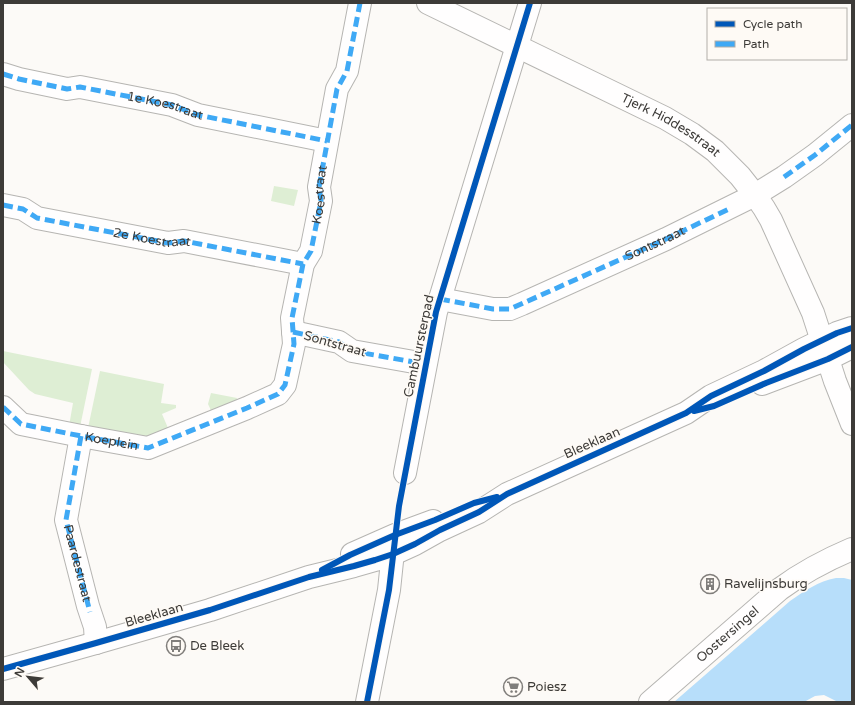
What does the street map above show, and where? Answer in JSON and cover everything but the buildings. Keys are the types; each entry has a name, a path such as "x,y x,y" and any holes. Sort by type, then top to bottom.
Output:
{"street":[{"name":"Koestraat","path":"285,385 294,344 292,318 303,264 311,251 321,201 319,186 337,89 346,71 360,3"},
{"name":"Tjerk Hiddesstraat","path":"428,3 665,118 692,134 715,151 755,195 771,220 813,313 825,350"},
{"name":"Cambuursterpad","path":"405,473 436,312 530,3"},
{"name":"1e Koestraat","path":"3,74 19,79 67,89 80,87 172,105 198,115 327,141"},
{"name":"Sontstraat","path":"440,299 493,310 510,309 666,239 755,195 815,155 852,124"},
{"name":"2e Koestraat","path":"3,205 23,209 37,218 168,243 184,241 303,264"},
{"name":"Bleeklaan","path":"825,350 852,328"},
{"name":"Sontstraat","path":"293,332 339,342 352,351 425,364"},
{"name":"Bleeklaan","path":"3,669 210,610 309,577 375,560 394,544 415,544 440,530 479,512 507,494 686,412 711,396 764,371 804,349 825,350 852,347"},
{"path":"825,350 835,381 852,424"},
{"name":"Koeplein","path":"3,408 21,424 148,448 278,394 285,385"},
{"name":"Paardestraat","path":"81,436 66,520 88,606 95,627 96,643"},
{"path":"367,702 389,590 394,544"},
{"name":"Oostersingel","path":"650,702 780,589 796,577 812,568 852,549"}],"green space":[{"path":"274,186 298,190 294,206 271,201"},
{"path":"3,351 92,369 80,427 69,426 73,403 35,394 29,390 3,362"},
{"path":"100,371 164,384 161,403 176,405 176,408 162,414 168,428 143,438 88,428"},
{"path":"211,393 237,398 235,406 214,417 208,404"}],"water":[{"path":"836,578 852,580 852,702 838,702 824,695 815,696 804,702 674,702 790,601 817,584"}],"marked path":[{"path":"3,407 21,424 148,448 278,394 285,385 294,344 292,318 303,264 311,251 321,201 319,187 337,89 347,71 360,3"},
{"path":"3,74 19,79 67,89 80,87 172,105 198,115 327,141"},
{"path":"784,177 815,155 852,125"},
{"path":"3,205 23,209 37,218 168,243 184,241 303,264"},
{"path":"440,299 493,309 510,309 731,208"},
{"path":"293,332 339,342 352,351 425,364"},
{"path":"81,436 66,520 90,612"}],"cycle path":[{"path":"367,702 389,590 399,506 436,312 530,3"},
{"path":"3,669 210,610 309,577 354,566 393,554 479,512 507,494 686,413 711,396 764,371 837,333 852,328"},
{"path":"694,411 714,406 766,383 828,359 852,347"},
{"path":"322,570 350,555 395,535 474,503 497,497"}],"place":[{"name":"Ravelijnsburg","path":"710,584"},
{"name":"De Bleek","path":"176,646"},
{"name":"Poiesz","path":"513,687"}]}
